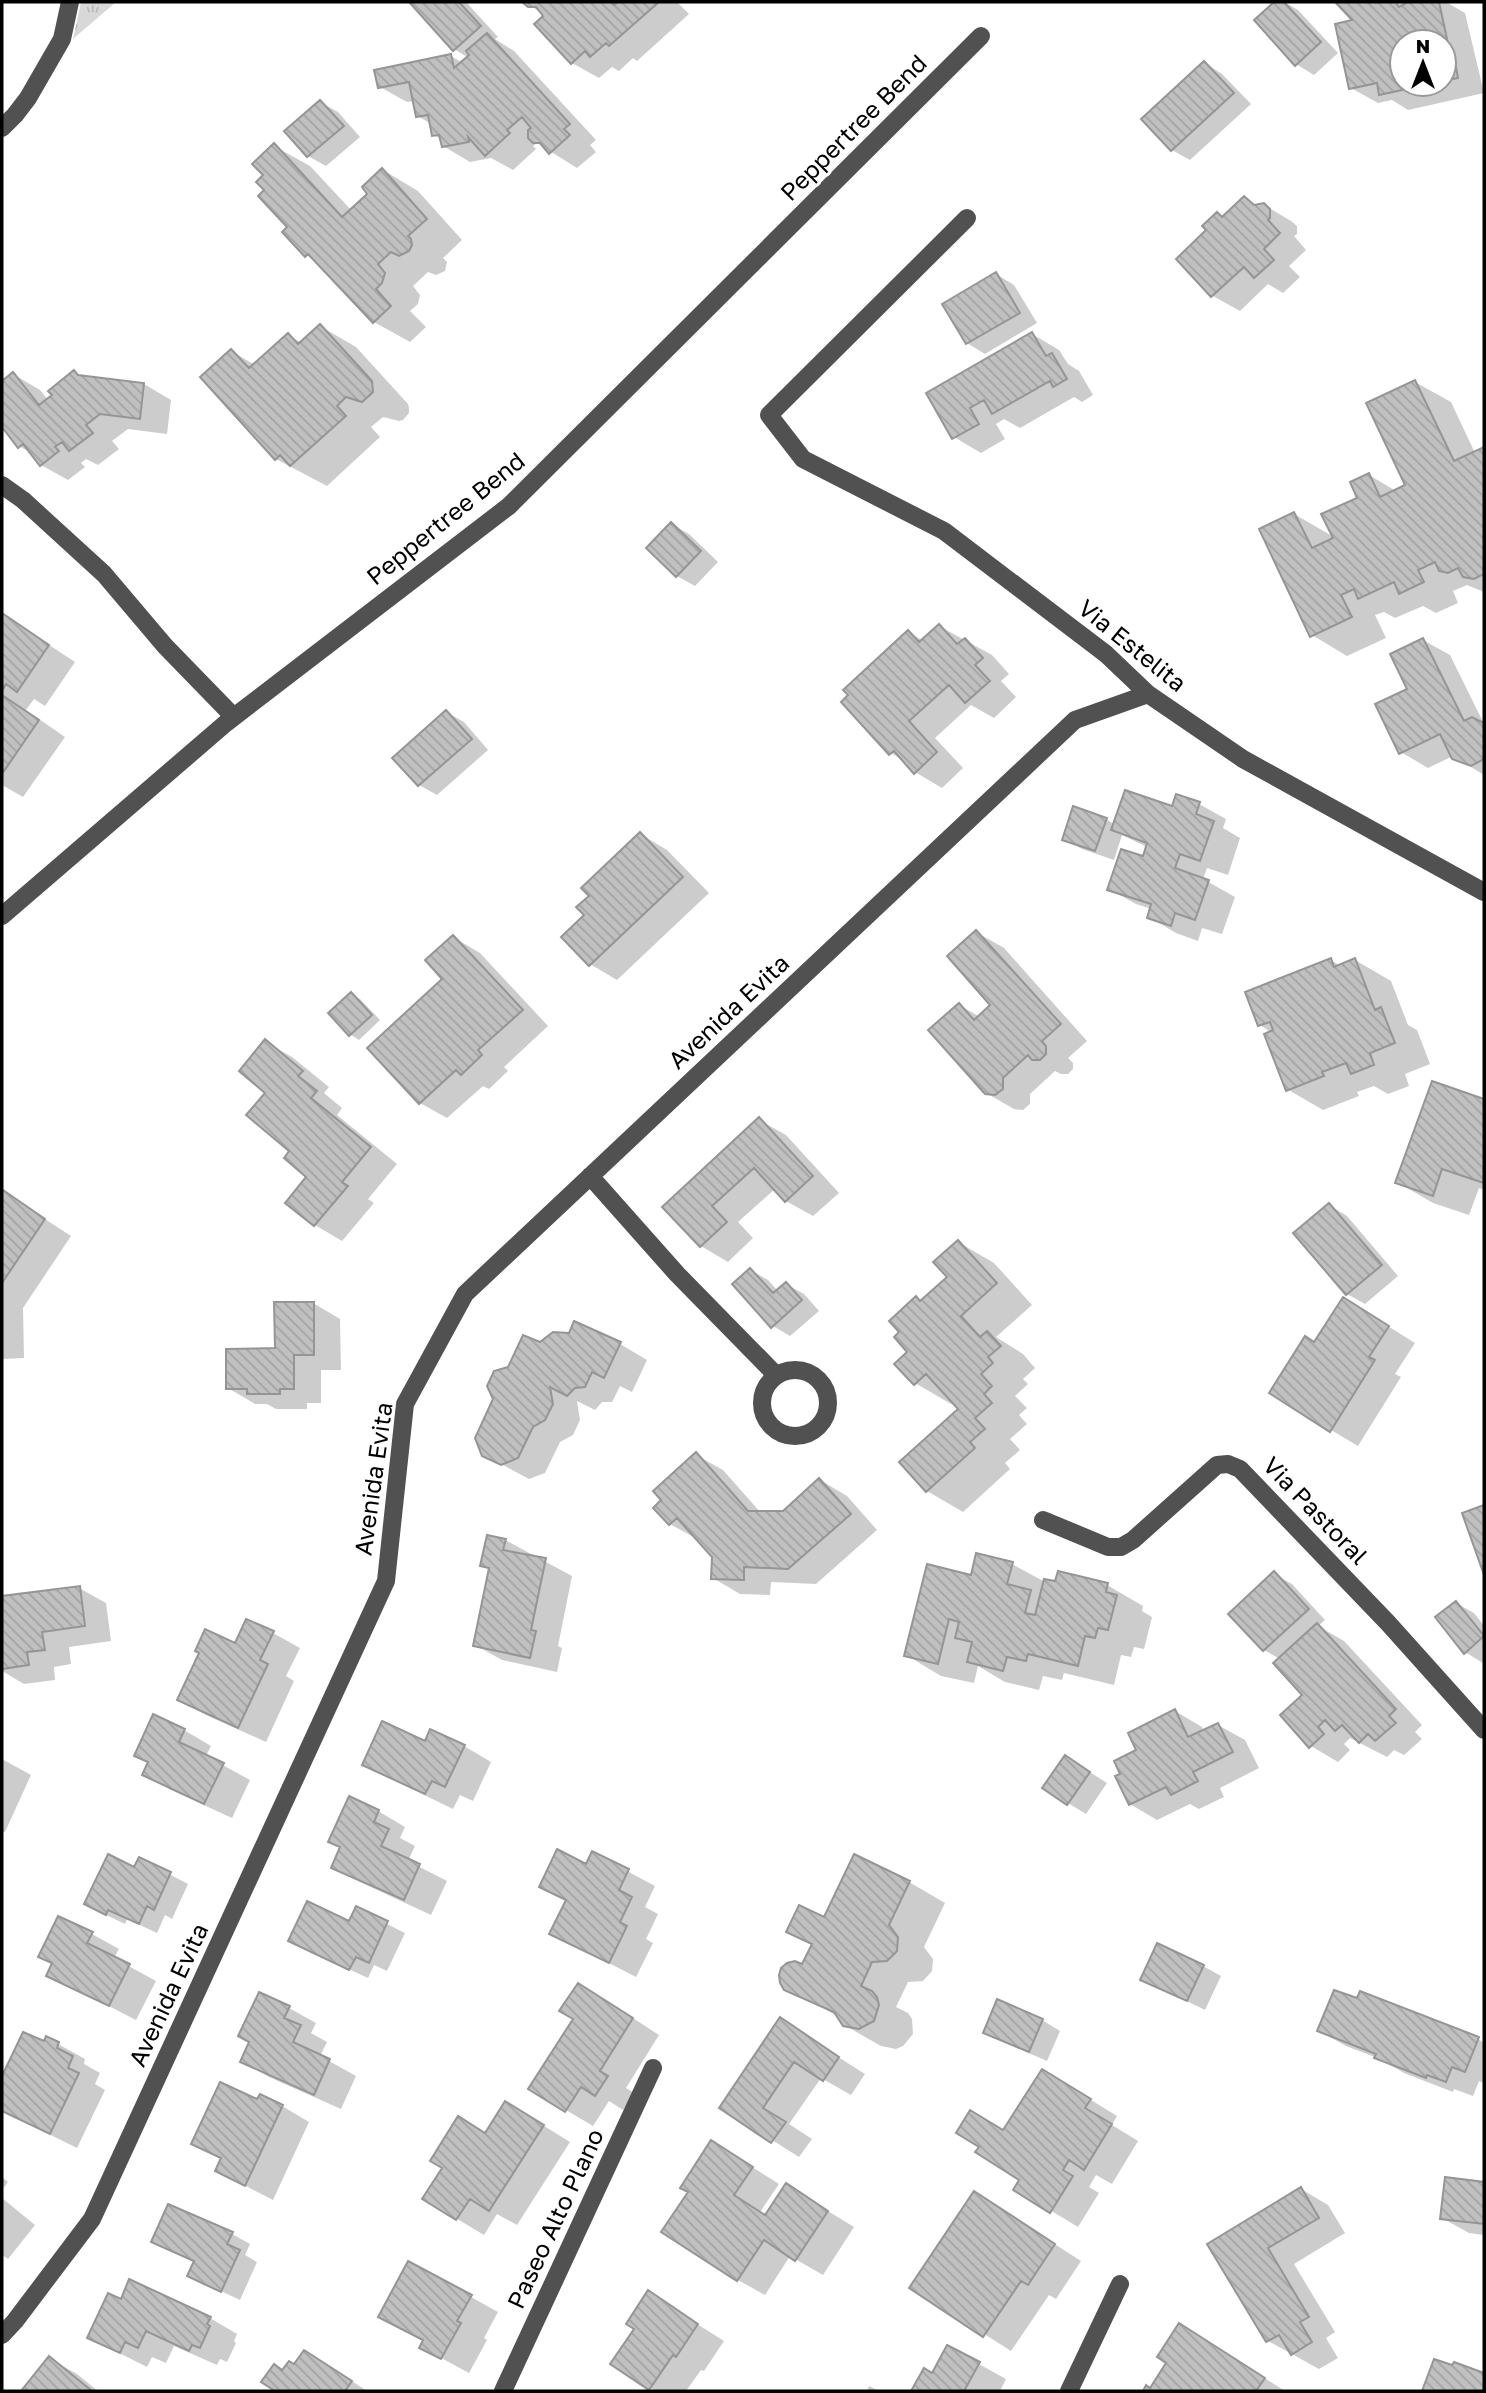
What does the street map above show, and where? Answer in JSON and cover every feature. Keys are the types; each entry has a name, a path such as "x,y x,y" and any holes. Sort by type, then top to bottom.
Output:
{"street":[{"path":"2,128 27,98 62,39 69,2"},
{"name":"Peppertree Bend","path":"2,916 234,717 509,506 981,36"},
{"name":"Via Estelita","path":"967,218 769,415 803,459 944,531 1106,654 1149,694 1243,759 1484,892"},
{"path":"2,485 23,500 104,574 165,646 234,717"},
{"name":"Avenida Evita","path":"2,2335 92,2219 386,1581 405,1404 465,1294 1076,720 1149,694"},
{"path":"590,1176 677,1274 776,1375"},
{"name":"Via Pastoral","path":"1043,1520 1108,1546 1121,1546 1133,1540 1217,1465 1228,1464 1240,1469 1388,1623 1484,1730"},
{"name":"Paseo Alto Plano","path":"503,2391 653,2068"},
{"path":"1069,2391 1120,2284"}],"green space":[{"path":"81,2 116,2 73,39"}],"building":[{"path":"409,2 459,2 481,26 453,51"},
{"path":"522,2 610,2 614,5 618,2 659,2 609,46 606,43 590,57 585,51 571,64 534,24 543,16 536,7 528,7"},
{"path":"1274,2 1284,2 1321,42 1295,66 1254,20"},
{"path":"1335,2 1395,2 1399,7 1408,2 1439,2 1445,28 1388,28 1388,93 1379,95 1377,83 1349,89 1335,24 1352,20"},
{"path":"487,33 570,124 564,129 570,135 549,154 540,143 533,143 528,138 528,130 531,128 522,117 507,130 510,133 485,156 468,137 469,142 442,147 439,135 432,136 428,115 416,117 409,82 378,88 374,70 451,54 454,68 469,55 466,51"},
{"path":"1204,61 1234,93 1171,151 1141,119"},
{"path":"320,100 344,126 307,157 284,131"},
{"path":"274,143 342,217 367,194 362,187 382,168 427,219 408,236 412,245 409,251 399,256 391,252 378,264 385,273 382,283 376,289 391,306 373,323 308,254 305,257 282,232 287,227 258,196 264,190 256,182 263,175 252,164"},
{"path":"1244,196 1254,205 1264,203 1270,209 1268,220 1280,233 1264,249 1274,260 1254,278 1244,267 1211,297 1176,259 1206,230 1202,226 1217,212 1222,217"},
{"path":"996,272 1020,313 966,344 942,304"},
{"path":"320,324 372,381 373,392 362,402 346,397 337,406 346,416 290,466 280,455 275,460 200,377 231,349 249,368 288,333 298,344"},
{"path":"1032,332 1046,356 1052,353 1067,379 1053,387 1050,381 992,414 984,400 970,408 979,424 952,439 926,393"},
{"path":"74,370 78,375 144,383 140,419 100,414 86,425 93,433 69,451 62,442 55,447 59,451 40,466 23,444 18,448 2,427 2,381 13,372 39,405 52,395 48,391"},
{"path":"1415,380 1454,461 1484,447 1484,574 1474,579 1463,577 1458,568 1448,573 1439,571 1435,562 1418,570 1424,582 1399,594 1394,582 1358,599 1354,589 1341,595 1352,617 1310,637 1259,529 1294,512 1312,548 1333,538 1321,514 1357,498 1350,482 1369,473 1380,497 1405,485 1366,403"},
{"path":"671,522 701,551 676,577 646,548"},
{"path":"2,613 49,645 17,692 6,684 2,691"},
{"path":"939,624 957,644 965,638 983,658 975,665 990,681 965,703 949,685 909,721 937,752 914,774 894,751 889,755 841,702 848,695 843,690 908,630 919,642"},
{"path":"1423,638 1464,721 1472,717 1484,723 1484,759 1471,766 1452,759 1440,734 1399,754 1375,704 1407,689 1390,654"},
{"path":"2,695 39,720 2,774"},
{"path":"446,710 472,739 418,786 392,758"},
{"path":"1125,790 1172,806 1176,794 1200,802 1196,814 1214,821 1200,861 1180,854 1175,868 1209,880 1195,920 1175,913 1171,926 1147,918 1151,904 1107,890 1121,849 1143,856 1147,843 1111,830"},
{"path":"1073,806 1107,818 1095,851 1062,840"},
{"path":"640,832 683,877 589,966 561,937 584,915 576,907 589,896 581,888"},
{"path":"976,930 1061,1024 1042,1041 1046,1046 1046,1054 1040,1060 1032,1060 1028,1055 1003,1078 1003,1089 995,1095 985,1094 928,1030 959,1003 974,1020 990,1005 947,956"},
{"path":"453,935 523,1010 478,1050 482,1055 461,1075 456,1070 419,1104 367,1048 442,979 425,960"},
{"path":"1331,958 1334,967 1355,958 1375,1010 1381,1007 1395,1043 1370,1053 1374,1065 1351,1074 1346,1063 1322,1072 1324,1076 1286,1091 1264,1034 1273,1030 1270,1022 1258,1026 1245,992"},
{"path":"351,992 372,1015 349,1036 328,1013"},
{"path":"265,1039 303,1071 298,1076 317,1091 311,1098 371,1147 342,1182 348,1186 314,1226 285,1203 306,1177 284,1158 289,1151 246,1115 265,1093 239,1071"},
{"path":"1432,1081 1484,1099 1484,1183 1442,1169 1433,1196 1395,1183"},
{"path":"759,1117 813,1176 785,1202 754,1168 712,1206 727,1222 700,1247 662,1207"},
{"path":"2,1191 45,1219 2,1283"},
{"path":"1329,1203 1382,1265 1346,1295 1293,1233"},
{"path":"958,1240 997,1283 961,1316 980,1337 987,1331 1001,1346 988,1357 993,1363 981,1374 992,1386 984,1394 992,1403 975,1418 985,1429 970,1442 975,1448 926,1492 899,1462 958,1409 926,1374 914,1385 894,1364 907,1352 894,1337 899,1332 889,1321 916,1296 920,1301 947,1277 933,1262"},
{"path":"750,1268 773,1293 786,1282 802,1300 771,1328 732,1284"},
{"path":"1343,1297 1389,1326 1369,1357 1375,1360 1330,1432 1269,1393 1305,1336 1314,1342"},
{"path":"274,1302 314,1302 314,1355 294,1355 294,1389 280,1389 280,1394 247,1394 247,1389 226,1389 226,1349 275,1348"},
{"path":"574,1321 621,1342 604,1378 592,1372 585,1387 575,1388 567,1396 550,1387 553,1404 545,1420 533,1427 518,1458 501,1465 482,1456 475,1438 493,1399 487,1386 494,1371 508,1367 523,1335 540,1342 553,1332 569,1333"},
{"path":"696,1452 748,1511 783,1511 819,1478 851,1514 788,1569 744,1567 744,1580 711,1579 712,1557 677,1518 669,1525 653,1508 661,1500 653,1491"},
{"path":"1484,1505 1484,1575 1462,1513"},
{"path":"487,1535 506,1539 503,1550 546,1558 531,1630 536,1631 530,1658 473,1646 489,1568 480,1566"},
{"path":"976,1553 1013,1562 1007,1584 1031,1590 1025,1613 1035,1615 1044,1579 1055,1581 1058,1571 1108,1583 1106,1592 1117,1595 1108,1630 1098,1628 1095,1638 1085,1636 1078,1666 1028,1654 1026,1661 1007,1657 1003,1671 967,1662 972,1642 955,1638 959,1622 949,1619 938,1664 904,1656 927,1564 971,1575"},
{"path":"1274,1571 1309,1609 1263,1651 1228,1614"},
{"path":"80,1586 85,1626 42,1632 45,1650 27,1652 29,1665 2,1669 2,1596"},
{"path":"1456,1601 1484,1636 1464,1654 1435,1617"},
{"path":"246,1619 274,1631 260,1660 268,1664 238,1728 177,1700 199,1653 195,1651 205,1629 235,1643"},
{"path":"1317,1623 1396,1709 1389,1716 1396,1723 1375,1741 1368,1734 1359,1743 1342,1725 1335,1731 1325,1720 1318,1727 1324,1734 1309,1748 1280,1715 1302,1695 1273,1663"},
{"path":"1175,1709 1188,1737 1218,1723 1233,1752 1193,1772 1198,1781 1171,1795 1166,1787 1129,1805 1115,1776 1120,1774 1114,1761 1136,1750 1128,1733"},
{"path":"153,1714 185,1729 179,1742 224,1763 204,1804 142,1775 148,1762 134,1756"},
{"path":"382,1721 425,1741 430,1729 465,1745 445,1787 432,1781 425,1794 362,1765"},
{"path":"1065,1755 1090,1772 1067,1805 1042,1788"},
{"path":"349,1796 379,1810 374,1822 389,1829 381,1846 420,1864 404,1900 331,1868 340,1847 328,1842"},
{"path":"557,1849 586,1864 592,1851 629,1869 619,1890 632,1897 620,1922 627,1926 609,1963 549,1934 566,1900 539,1887"},
{"path":"108,1854 134,1867 139,1857 171,1872 154,1910 147,1906 139,1924 108,1910 106,1915 84,1904"},
{"path":"854,1854 910,1881 889,1925 898,1937 897,1951 887,1961 872,1962 861,1986 872,1991 879,2005 874,2021 859,2029 843,2026 834,2012 784,1990 779,1975 781,1968 787,1963 795,1961 802,1964 812,1944 786,1932 799,1905 824,1917"},
{"path":"307,1901 349,1921 356,1906 388,1921 369,1963 356,1957 349,1970 288,1941"},
{"path":"58,1916 93,1932 87,1943 130,1964 109,2006 46,1976 52,1963 38,1957"},
{"path":"1157,1943 1204,1965 1187,2001 1140,1980"},
{"path":"578,1983 633,2018 600,2071 608,2076 595,2096 581,2087 565,2112 528,2089 573,2019 559,2011"},
{"path":"1334,1990 1357,1998 1360,1991 1479,2037 1465,2072 1452,2067 1446,2082 1427,2075 1426,2078 1374,2058 1376,2054 1317,2031"},
{"path":"259,1992 290,2006 284,2018 301,2025 293,2042 330,2059 314,2095 240,2062 249,2042 238,2036"},
{"path":"997,1999 1043,2019 1029,2052 983,2033"},
{"path":"780,2017 839,2057 823,2081 794,2062 763,2108 786,2122 771,2143 719,2108"},
{"path":"23,2032 44,2041 46,2036 59,2042 57,2048 73,2056 68,2068 79,2073 50,2134 2,2111 2,2076"},
{"path":"1042,2069 1091,2099 1085,2108 1112,2124 1084,2170 1069,2160 1063,2170 1073,2176 1050,2213 1013,2190 1019,2180 975,2152 979,2147 956,2133 970,2110 1003,2130"},
{"path":"220,2082 257,2099 260,2094 283,2105 245,2186 215,2171 221,2158 191,2144"},
{"path":"505,2101 544,2125 489,2211 470,2199 456,2220 422,2199 442,2168 430,2161 458,2116 485,2133"},
{"path":"711,2140 753,2167 734,2195 765,2215 786,2183 828,2211 795,2261 764,2240 737,2281 661,2232 688,2192 680,2188"},
{"path":"1445,2177 1484,2182 1484,2224 1440,2219"},
{"path":"1301,2187 1319,2218 1268,2248 1309,2317 1300,2322 1312,2342 1291,2355 1279,2335 1266,2342 1207,2244"},
{"path":"974,2191 1055,2244 1028,2285 1021,2281 983,2337 909,2288"},
{"path":"168,2204 233,2232 227,2244 240,2250 221,2292 187,2276 194,2261 151,2242"},
{"path":"408,2261 472,2295 457,2321 461,2323 441,2359 419,2348 423,2340 378,2317"},
{"path":"129,2279 211,2317 200,2348 192,2345 189,2351 146,2331 138,2348 125,2342 120,2353 87,2338 108,2293 121,2299"},
{"path":"648,2290 698,2324 649,2390 610,2364 634,2329 626,2324"},
{"path":"1179,2323 1265,2378 1256,2391 1143,2391 1146,2385 1150,2388 1166,2363 1157,2357"},
{"path":"947,2345 980,2362 964,2391 911,2391 924,2368 932,2373"},
{"path":"304,2350 352,2381 345,2391 275,2391 261,2382 274,2364 282,2370 289,2361 294,2364"},
{"path":"49,2356 92,2391 21,2391"},
{"path":"1434,2359 1452,2365 1454,2362 1484,2373 1484,2391 1422,2391"}]}
